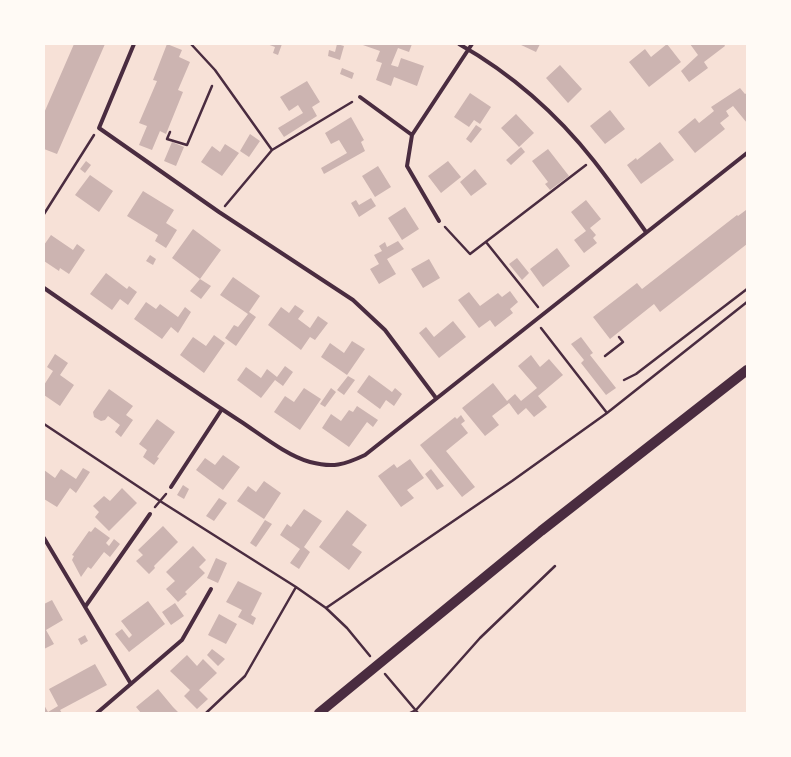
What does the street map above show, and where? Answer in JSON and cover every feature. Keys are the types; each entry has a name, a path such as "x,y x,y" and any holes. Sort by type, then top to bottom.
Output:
{"main road":[{"path":"319,713 541,531 747,370"}],"street":[{"path":"134,44 99,128 219,212 352,300 385,330 436,398"},
{"path":"459,44 497,67 523,88 562,126 593,160 646,232"},
{"path":"439,221 407,166 412,135 472,44"},
{"path":"360,97 412,135"},
{"path":"44,288 222,410 294,455 309,462 325,465 345,465 365,455 542,313 747,153"},
{"path":"171,487 222,410"},
{"path":"85,607 150,514"},
{"path":"44,538 131,684"},
{"path":"98,713 182,640 211,589"}],"path":[{"path":"191,44 215,70 272,150"},
{"path":"170,132 167,139 187,145 212,86"},
{"path":"219,212 272,150 360,97"},
{"path":"44,214 99,128"},
{"path":"439,221 470,254 593,160"},
{"path":"486,242 542,313"},
{"path":"624,380 636,374 747,289"},
{"path":"326,608 512,481 607,413 747,302"},
{"path":"535,319 607,413"},
{"path":"605,356 623,342 619,338"},
{"path":"44,424 160,501 296,587 326,608 347,628"},
{"path":"410,713 416,710 480,638 555,566"},
{"path":"206,713 245,676 296,587"},
{"path":"404,697 418,713"}],"building":[{"path":"74,44 105,44 57,154 44,149 44,113"},
{"path":"167,44 182,50 179,57 190,62 178,90 183,92 166,134 160,131 152,150 139,145 147,126 139,123 157,81 153,80"},
{"path":"267,44 282,44 278,55 273,53 275,47"},
{"path":"337,44 344,46 340,60 328,56 329,50 335,52"},
{"path":"360,44 412,44 409,52 398,48 391,65 398,67 401,58 424,66 417,86 394,77 391,86 376,80 382,63 376,61 380,51"},
{"path":"519,44 540,44 536,52"},
{"path":"667,44 681,62 649,87 629,62 645,49 651,57"},
{"path":"690,44 724,44 725,46 704,62 708,68 689,82 681,71 698,55"},
{"path":"560,65 582,89 568,103 546,78"},
{"path":"342,68 354,73 352,79 340,74"},
{"path":"307,81 320,102 312,107 317,116 284,137 278,128 303,113 298,105 289,111 280,97"},
{"path":"740,88 745,94 747,93 747,123 733,106 726,111 729,116 720,123 725,129 695,153 678,132 695,118 699,123 714,111 711,107"},
{"path":"470,93 491,107 480,124 474,120 469,127 454,117"},
{"path":"610,110 625,129 605,144 590,126"},
{"path":"516,114 534,133 519,147 501,128"},
{"path":"351,117 364,140 361,142 365,151 324,174 321,168 347,153 339,140 331,144 325,133"},
{"path":"476,125 482,129 471,143 466,139"},
{"path":"250,134 260,141 249,157 240,151"},
{"path":"172,142 184,147 176,166 164,161"},
{"path":"660,142 674,160 641,184 627,165 636,158 637,160"},
{"path":"225,144 239,153 222,176 201,162 212,146 220,152"},
{"path":"521,147 525,152 511,165 506,160"},
{"path":"548,149 569,176 550,190 545,184 548,182 532,161"},
{"path":"86,161 91,165 85,173 80,169"},
{"path":"448,161 461,177 441,193 428,176"},
{"path":"378,166 391,187 375,197 362,176"},
{"path":"475,169 487,184 471,196 460,182"},
{"path":"90,175 113,191 99,212 75,195"},
{"path":"143,191 174,210 166,223 177,230 166,248 155,241 158,235 127,216"},
{"path":"371,198 376,206 359,217 351,203 356,200 359,205"},
{"path":"586,200 601,219 590,228 596,235 593,238 597,243 584,253 574,240 586,231 571,212"},
{"path":"405,207 419,229 402,240 388,218"},
{"path":"746,210 747,244 660,312 654,304 610,339 593,317 637,283 642,289 737,215 738,216"},
{"path":"193,229 221,250 200,279 172,258"},
{"path":"51,235 73,250 77,244 85,250 69,274 60,268 59,271 44,261 44,245"},
{"path":"398,241 404,249 387,259 396,274 379,284 370,269 379,264 374,255 382,251 379,246 385,242 387,247"},
{"path":"557,248 570,266 543,287 530,269"},
{"path":"150,255 156,259 153,265 146,261"},
{"path":"517,258 529,273 522,280 509,264"},
{"path":"429,259 440,278 423,288 411,269"},
{"path":"106,273 127,289 129,286 137,292 128,305 120,299 112,310 90,294"},
{"path":"233,277 260,296 249,312 256,317 236,346 225,338 234,325 238,327 248,314 220,295"},
{"path":"200,279 211,286 201,299 190,291"},
{"path":"510,291 518,302 510,309 513,313 495,327 490,320 479,328 458,300 469,292 480,306 498,293 502,297"},
{"path":"146,302 156,309 160,304 178,317 185,307 191,312 178,333 171,327 162,339 134,319"},
{"path":"295,305 304,311 298,319 310,328 318,316 328,323 315,340 310,337 301,350 268,325 281,307 289,313"},
{"path":"453,321 466,337 439,358 419,333 426,327 434,337"},
{"path":"214,335 225,343 204,373 180,355 193,337 206,346"},
{"path":"581,337 593,353 590,355 616,388 606,395 581,363 584,360 571,344"},
{"path":"352,341 365,349 347,375 321,357 330,343 344,353"},
{"path":"55,354 68,363 60,375 74,385 60,406 44,395 44,385 53,371 47,367"},
{"path":"531,355 540,367 549,359 563,375 538,396 547,407 534,417 526,408 518,415 509,403 492,416 499,425 485,436 462,408 493,383 507,401 515,394 521,401 537,388 518,366"},
{"path":"285,366 293,372 283,386 275,380 261,398 237,380 246,367 261,378 267,369 277,377"},
{"path":"369,375 392,392 395,388 402,394 394,406 386,400 380,409 357,392"},
{"path":"348,376 355,380 344,395 337,390"},
{"path":"304,388 321,399 300,430 274,412 285,396 294,402"},
{"path":"331,388 336,392 325,407 320,404"},
{"path":"109,389 133,406 126,415 133,420 121,437 115,432 120,425 108,416 105,420 101,421 94,417 93,412"},
{"path":"357,406 378,420 373,427 367,422 349,447 322,428 331,414 341,421 349,410 353,412"},
{"path":"461,415 465,421 461,424 468,433 446,451 475,487 462,497 420,445 455,417 457,419"},
{"path":"157,419 175,432 157,457 159,458 154,465 143,457 147,450 139,444"},
{"path":"223,455 240,467 223,490 196,470 205,458 215,465"},
{"path":"410,459 424,478 407,490 414,498 401,507 378,476 394,464 397,468"},
{"path":"83,468 90,472 76,493 70,488 57,507 44,499 44,470 55,478 61,469 76,479"},
{"path":"431,469 444,486 437,490 425,474"},
{"path":"264,481 281,493 264,519 237,501 248,486 256,492"},
{"path":"183,485 189,489 184,499 177,495"},
{"path":"122,488 137,503 109,531 95,517 99,512 93,506 104,496 110,501"},
{"path":"219,498 227,503 214,521 206,516"},
{"path":"304,509 322,521 304,547 310,552 299,569 290,563 300,549 280,535 287,524 291,527"},
{"path":"347,510 367,525 352,545 362,552 349,570 319,547"},
{"path":"265,520 272,524 256,547 250,543"},
{"path":"163,526 178,542 154,566 155,568 149,574 136,561 143,555 138,550"},
{"path":"95,527 110,538 106,543 109,546 114,539 120,544 110,557 104,552 91,569 88,567 81,577 72,560 74,556 72,555 89,531 91,532"},
{"path":"193,546 206,560 199,567 205,573 185,592 187,594 178,602 166,589 175,581 166,572"},
{"path":"216,558 227,563 218,583 207,578"},
{"path":"238,581 262,593 251,615 256,618 253,625 238,617 242,610 226,602"},
{"path":"52,600 63,620 46,630 54,644 44,649 44,604"},
{"path":"148,601 165,624 129,652 115,634 122,629 129,638 132,635 121,621"},
{"path":"175,603 184,616 171,625 162,612"},
{"path":"219,614 237,624 226,644 208,635"},
{"path":"85,635 88,641 81,645 78,639"},
{"path":"212,649 225,659 218,666 207,655"},
{"path":"187,655 197,666 203,659 217,673 199,690 208,699 197,709 184,696 190,690 170,671"},
{"path":"95,664 107,685 60,710 62,713 44,713 44,705 48,712 58,706 49,689"},
{"path":"158,689 179,713 141,713 136,707"}]}
